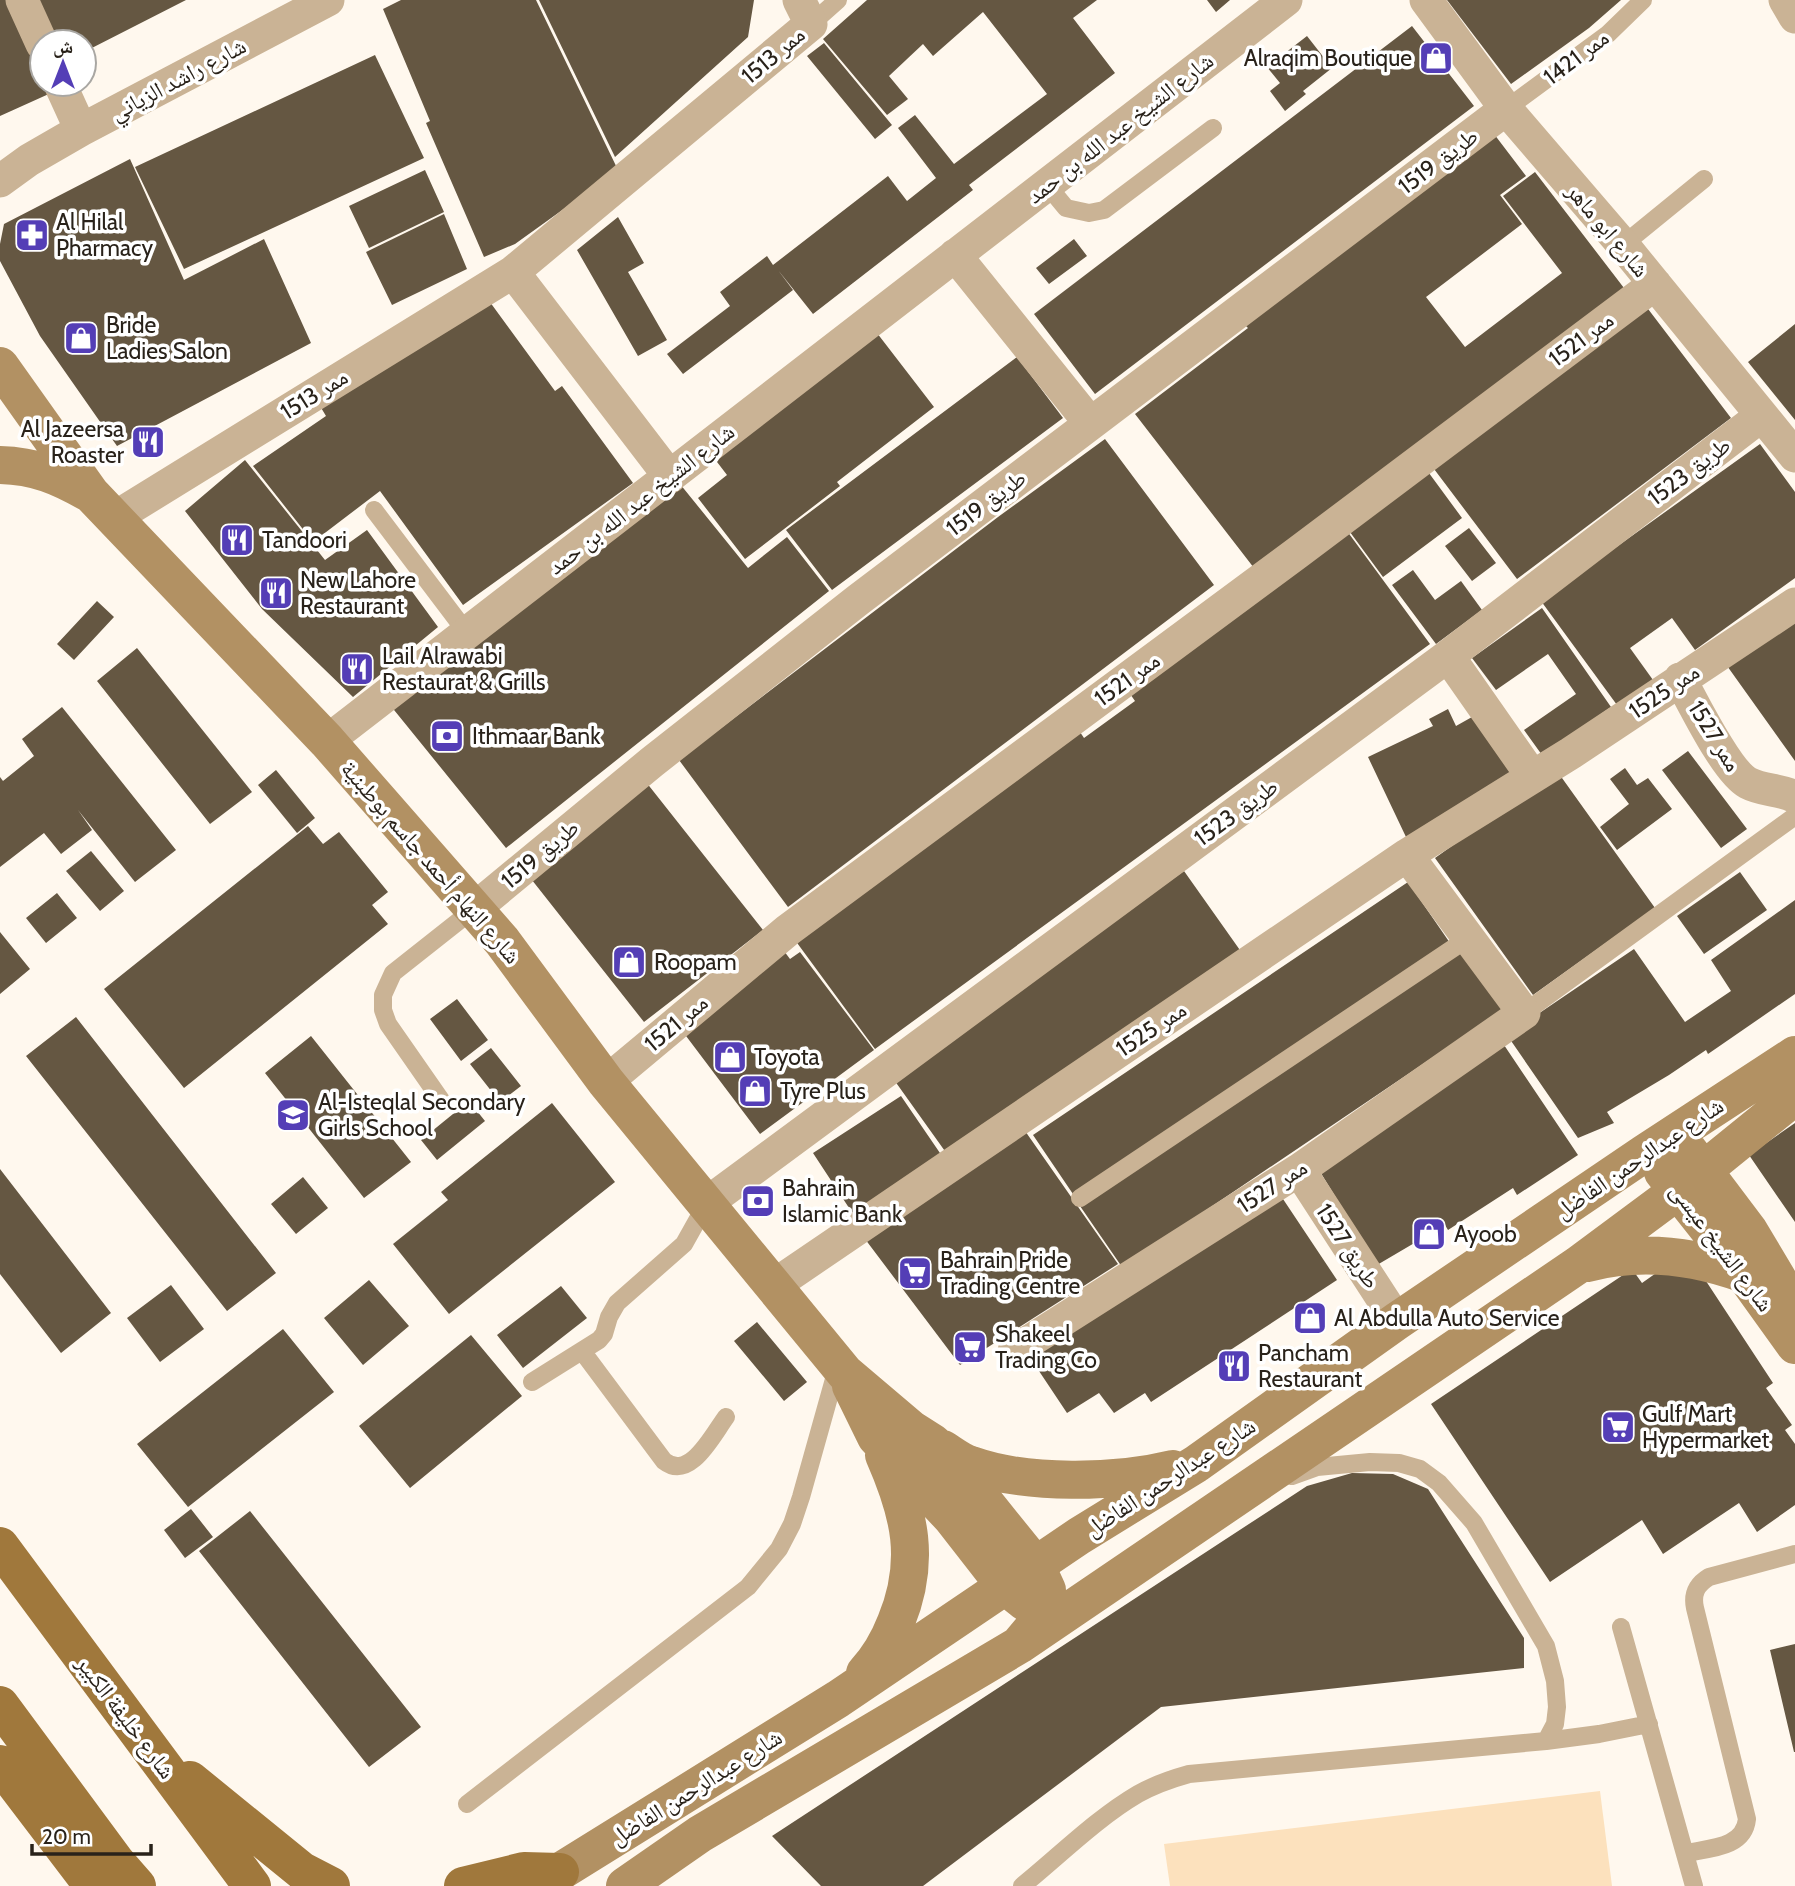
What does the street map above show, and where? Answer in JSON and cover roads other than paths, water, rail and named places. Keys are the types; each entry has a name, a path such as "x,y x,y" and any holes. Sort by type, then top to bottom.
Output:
{"main road":[{"name":"شارع خليفة الكبير","path":"0,1546 253,1886"},
{"path":"0,1705 116,1862 137,1886"},
{"path":"146,1745 302,1871 331,1886"},
{"path":"0,1764 93,1886"},
{"path":"463,1886 524,1871 549,1879"}],"street":[{"path":"22,0 35,28"},
{"name":"شارع راشد الزياني","path":"0,181 14,164 328,0"},
{"name":"شارع الشيخ عبد الله بن حمد","path":"327,741 1286,0"},
{"name":"شارع ابو ماهر","path":"1426,0 1506,109 1623,245 1795,456"},
{"path":"1785,0 1795,17"},
{"name":"ممر 1513","path":"103,506 501,279 805,12"},
{"path":"66,98 81,130"},
{"name":"طريق 1519","path":"474,909 706,719 858,600 1506,109"},
{"path":"954,255 1090,424"},
{"path":"501,279 670,477"},
{"name":"ممر 1521","path":"606,1082 788,930 1655,284"},
{"name":"شارع النهام أحمد جاسم بوطبنية","path":"0,366 103,506 327,741 474,909 606,1082 842,1369 911,1429 933,1443 986,1504 1020,1576 1024,1602 1045,1606 1082,1602"},
{"name":"طريق 1523","path":"707,1203 1448,656 1761,416"},
{"path":"0,465 25,466 60,477 103,506"},
{"name":"ممر 1525","path":"773,1286 1407,855 1571,753 1795,604"},
{"path":"1448,656 1532,776"},
{"name":"ممر 1527","path":"1680,679 1735,774 1760,788 1795,797"},
{"path":"1407,855 1524,1013"},
{"name":"ممر 1527","path":"1014,1350 1299,1170 1524,1013"},
{"name":"شارع عبدالرحمن الفاضل","path":"549,1879 838,1699 1020,1576 1196,1464 1397,1321 1795,1055"},
{"name":"شارع عبدالرحمن الفاضل","path":"625,1886 700,1834 1019,1645 1578,1265 1691,1180 1795,1096"},
{"name":"شارع الشيخ عيسى","path":"1660,1143 1691,1180 1749,1231 1795,1308"},
{"name":"طريق 1527","path":"1299,1170 1397,1321"},
{"name":"شارع الشيخ عيسى","path":"1691,1180 1744,1274 1795,1345"},
{"path":"1578,1265 1605,1258 1662,1254 1690,1257 1744,1274"},
{"name":"شارع النهام أحمد جاسم بوطبنية","path":"842,1369 876,1437 952,1518 1020,1576"},
{"path":"838,1699 868,1671 890,1636 905,1599 912,1562 906,1517 893,1475 876,1437"},
{"path":"933,1443 969,1465 1054,1479 1141,1477 1196,1464"},
{"path":"1019,1645 1034,1627 1045,1606"}],"lane":[{"name":"ممر 1513","path":"805,12 838,0"},
{"name":"ممر 1421","path":"1506,109 1608,34 1643,0"},
{"path":"1047,185 1066,208 1089,213 1104,210 1213,128"},
{"path":"1623,245 1704,179"},
{"path":"374,510 467,633"},
{"name":"ممر 1527","path":"1524,1013 1795,816"},
{"path":"443,1103 387,1024 383,995 393,973 474,909"},
{"path":"1080,1198 1470,937"},
{"path":"532,1382 599,1340 617,1303 684,1244 707,1203"},
{"path":"582,1350 671,1467 690,1464 726,1418"},
{"path":"467,1804 748,1587 765,1569 788,1532 842,1369"},
{"path":"1234,1499 1317,1467 1370,1462 1399,1463 1420,1469 1439,1483 1474,1523 1546,1646 1555,1681 1557,1707 1555,1724 1546,1741"},
{"path":"1686,1853 1734,1842 1744,1832 1747,1819 1695,1608 1695,1590 1709,1577 1795,1553"},
{"path":"1621,1627 1694,1886"},
{"path":"1022,1886 1138,1794 1189,1774 1546,1741 1649,1724"}],"place":[{"name":"Alraqim Boutique","path":"1436,58"},
{"name":"Al Hilal Pharmacy","path":"32,235"},
{"name":"Bride Ladies Salon","path":"81,338"},
{"name":"Al Jazeersa Roaster","path":"148,442"},
{"name":"Tandoori","path":"237,540"},
{"name":"New Lahore Restaurant","path":"276,593"},
{"name":"Lail Alrawabi Restaurat & Grills","path":"357,669"},
{"name":"Ithmaar Bank","path":"447,736"},
{"name":"Roopam","path":"629,962"},
{"name":"Toyota","path":"730,1057"},
{"name":"Tyre Plus","path":"755,1091"},
{"name":"Al-Isteqlal Secondary Girls School","path":"293,1115"},
{"name":"Bahrain Islamic Bank","path":"758,1201"},
{"name":"Ayoob","path":"1429,1234"},
{"name":"Bahrain Pride Trading Centre","path":"915,1273"},
{"name":"Al Abdulla Auto Service","path":"1310,1318"},
{"name":"Shakeel Trading Co","path":"970,1347"},
{"name":"Pancham Restaurant","path":"1234,1366"},
{"name":"Gulf Mart Hypermarket","path":"1618,1427"}]}
